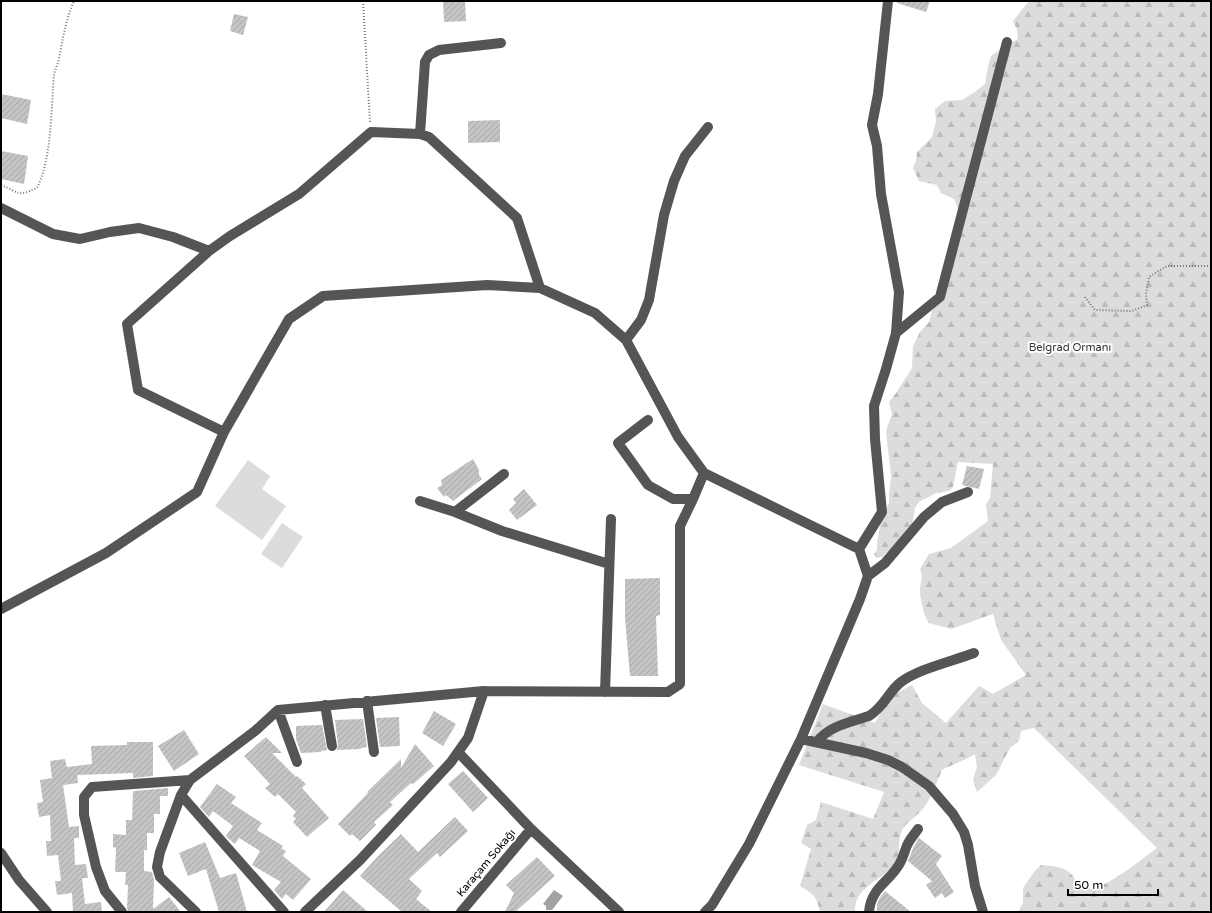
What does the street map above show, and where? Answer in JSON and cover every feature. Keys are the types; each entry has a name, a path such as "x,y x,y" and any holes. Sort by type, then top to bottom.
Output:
{"street":[{"path":"859,549 882,512 875,439 874,406 896,333 899,292 883,202 877,146 872,125 878,94 888,1"},
{"path":"896,333 940,296 1007,42"},
{"path":"420,134 426,62 429,55 438,50 501,43"},
{"path":"626,340 640,320 649,300 664,215 674,181 685,156 708,127"},
{"path":"224,432 138,390 127,324 208,251 299,194 370,132 420,134 428,137 517,218 540,288"},
{"path":"1,208 53,234 80,239 110,232 139,228 173,237 208,251"},
{"path":"1,609 106,553 197,492 224,432 288,319 323,296 487,286 540,288 595,313 626,340 678,437 704,473 859,549 868,576"},
{"path":"648,420 618,443 648,485 673,499 694,499"},
{"path":"196,912 160,877 157,867 160,852 182,795 190,780 255,731 278,710 484,691 668,692 680,684 680,526 694,499 704,473"},
{"path":"455,512 504,474"},
{"path":"705,912 712,905 749,844 801,739 860,599 868,576 885,563 924,516 942,502 968,492"},
{"path":"420,501 455,512 502,531 609,564"},
{"path":"605,692 611,519"},
{"path":"817,742 820,737 829,730 869,716 883,705 894,688 906,678 974,653"},
{"path":"305,912 360,860 451,762 468,738 484,691"},
{"path":"367,701 374,752"},
{"path":"325,705 332,746"},
{"path":"278,710 297,762"},
{"path":"801,739 866,753 888,760 902,767 929,786 953,814 964,832 968,845 975,886 983,912"},
{"path":"458,752 531,829 616,911"},
{"path":"122,912 105,891 96,867 84,815 84,797 92,787 190,780"},
{"path":"182,795 284,912"},
{"name":"Karaçam Sokağı","path":"461,912 531,829"},
{"path":"869,912 870,904 878,887 893,873 900,862 906,846 918,829"},
{"path":"1,853 19,880 47,912"}],"path":[{"path":"1,185 18,194 22,194 37,188 42,178 50,128 54,73 59,60 66,27 74,1"},
{"path":"363,1 370,132"},
{"path":"1085,297 1095,310 1132,311 1147,305 1146,294 1149,277 1167,266 1211,266"}],"green space":[{"name":"Belgrad Ormanı","path":"1029,1 1211,1 1211,912 1018,912 1023,903 1023,888 1041,865 1063,868 1071,874 1076,884 1086,889 1095,888 1124,873 1157,848 1034,728 1021,731 1019,741 1010,748 996,775 977,792 973,779 977,767 975,754 942,770 924,807 902,830 897,860 886,873 872,883 860,895 856,903 855,912 820,912 814,896 800,886 811,849 801,843 807,825 816,820 821,802 873,819 884,792 799,765 823,704 875,723 889,697 912,685 922,703 946,723 979,686 993,694 1026,675 1001,640 993,614 951,629 929,623 924,612 921,599 920,591 922,575 920,569 929,554 951,548 988,521 986,504 990,498 993,464 958,462 953,487 949,491 936,493 919,502 915,508 912,524 891,551 887,552 882,557 877,558 874,554 877,550 880,525 889,503 891,476 886,431 892,414 889,402 912,368 913,346 920,332 929,322 959,211 954,199 941,193 937,185 919,181 913,168 916,161 917,152 932,137 936,121 935,109 945,101 962,100 985,84 991,56 1006,45 1018,39 1017,30 1013,21"},
{"path":"248,460 270,476 262,489 286,506 262,540 215,506"},
{"path":"282,523 303,537 282,568 261,554"}],"shaded area":[{"path":"554,890 563,896 552,910 546,910 546,906 543,904"}],"building":[{"path":"443,1 465,1 466,21 444,22"},
{"path":"898,1 930,1 926,12 897,3"},
{"path":"234,14 248,17 243,35 230,31"},
{"path":"1,94 31,100 27,124 1,118"},
{"path":"500,120 500,142 468,143 468,121"},
{"path":"1,151 28,156 24,184 1,179"},
{"path":"473,459 482,479 453,501 446,495 444,497 437,488 442,485 441,480"},
{"path":"967,466 984,469 979,489 962,485"},
{"path":"524,489 537,505 517,520 509,510 516,503 513,499"},
{"path":"660,578 660,615 656,616 658,676 630,676 625,618 625,579"},
{"path":"434,711 456,724 443,746 422,733"},
{"path":"399,717 400,746 380,747 376,718"},
{"path":"363,719 367,747 361,749 337,750 338,745 335,720"},
{"path":"322,725 327,750 321,752 301,753 296,739 296,726"},
{"path":"184,730 199,754 174,771 158,746"},
{"path":"266,737 282,753 272,753 296,777 297,776 306,784 302,788 329,818 307,837 293,822 296,819 293,816 296,812 278,794 275,797 265,788 270,784 244,756"},
{"path":"127,742 153,742 153,776 133,778 133,773 77,775 78,783 63,785 69,827 79,826 79,838 74,838 75,865 86,864 88,878 82,878 85,904 101,902 102,912 73,912 72,893 57,895 55,881 61,881 58,855 47,856 46,841 51,841 50,815 39,817 37,803 43,802 40,780 52,778 50,761 65,759 67,767 92,764 91,746 127,745"},
{"path":"415,744 434,766 413,784 411,783 390,802 393,805 374,822 376,825 360,841 352,834 350,836 338,824 368,793 367,792 401,759 401,768"},
{"path":"463,771 488,798 473,812 448,784"},
{"path":"217,784 236,797 231,803 262,823 257,830 283,846 281,848 286,851 283,856 311,879 293,900 286,894 282,899 274,890 281,882 252,865 260,851 239,838 235,844 226,836 233,826 213,811 209,817 200,807"},
{"path":"168,788 168,796 160,796 160,814 154,814 154,833 147,833 147,850 144,850 144,871 152,872 154,880 153,909 169,897 181,912 128,911 128,885 125,885 126,872 115,872 116,848 113,847 113,834 126,835 126,820 132,820 133,791"},
{"path":"455,817 468,831 440,857 437,853 409,879 422,891 416,899 432,912 402,912 360,876 401,834 418,852"},
{"path":"919,838 942,856 936,864 954,892 945,898 942,893 935,898 926,885 932,881 908,861"},
{"path":"205,842 220,878 236,873 247,912 219,912 206,869 188,876 179,853"},
{"path":"537,857 555,876 515,912 505,912 514,893 506,885"},
{"path":"343,890 368,912 324,912"},
{"path":"885,891 911,912 877,912 879,899"}]}
